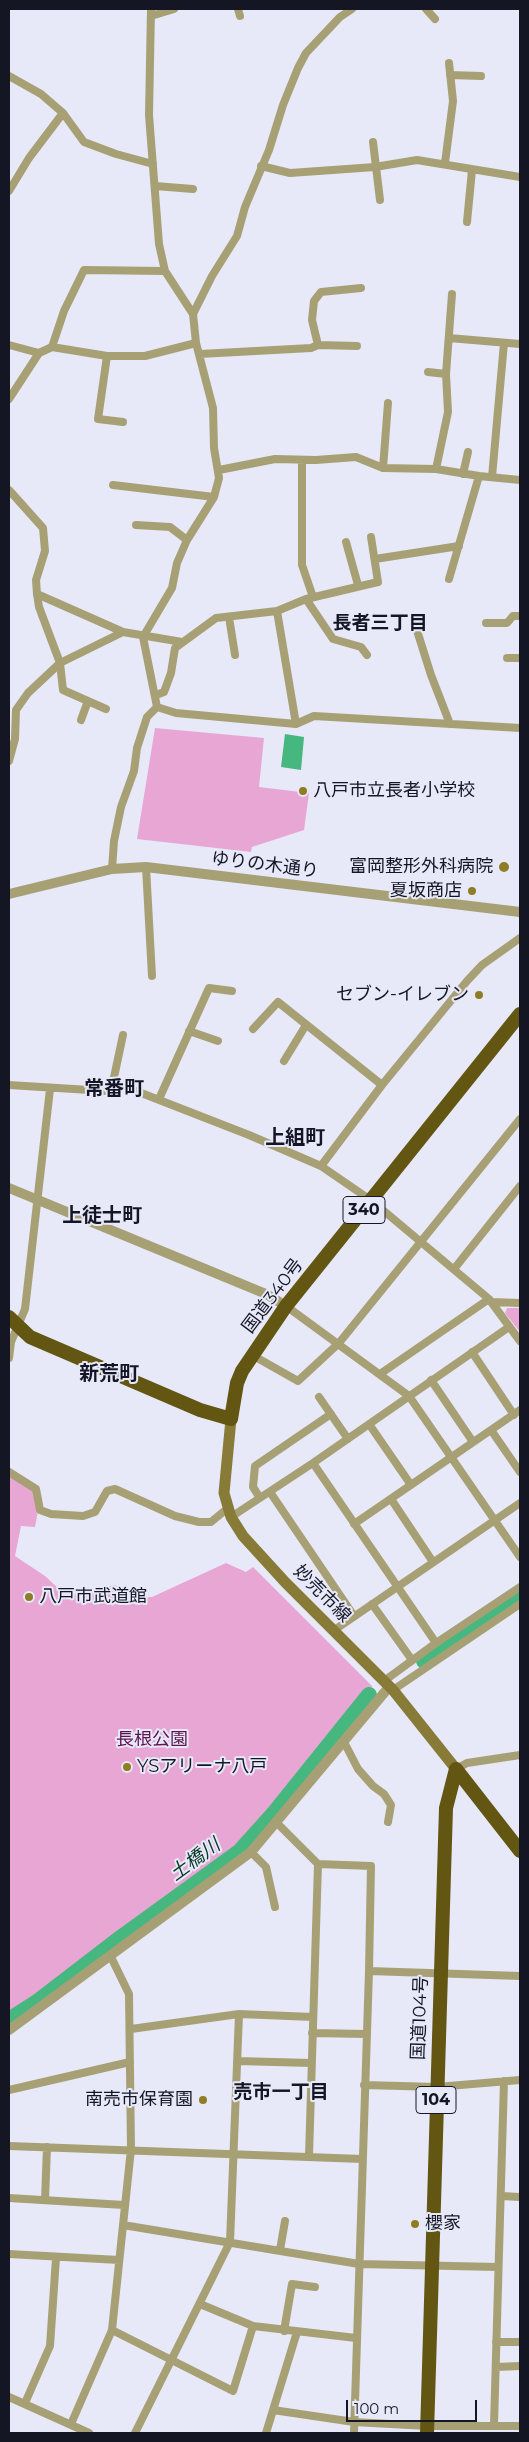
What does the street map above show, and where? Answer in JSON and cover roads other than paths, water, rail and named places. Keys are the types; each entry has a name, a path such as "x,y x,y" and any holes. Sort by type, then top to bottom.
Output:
{"highway":[{"name":"国道340号","path":"231,1419 237,1383 252,1355 286,1306 520,1014"},
{"path":"13,1320 30,1337 200,1410 231,1419"},
{"path":"456,1769 520,1851"},
{"name":"国道104号","path":"427,2430 446,1808 456,1769"}],"main road":[{"name":"妙売市線","path":"231,1419 224,1493 229,1512 243,1536 333,1631 389,1686 456,1769"}],"street":[{"path":"112,869 114,841 121,807 134,771 137,748 147,717 157,707 143,637 172,588 177,563 187,540 214,497 219,470 214,448 213,408 196,343 193,314 165,271 159,244 149,106 151,12 174,9"},
{"path":"193,314 212,276 236,236 245,207 298,68 306,53 340,17 352,9"},
{"path":"426,9 436,19"},
{"path":"445,163 453,101 449,63"},
{"path":"450,75 481,76"},
{"path":"9,76 41,94 63,113 84,142 116,154 153,164"},
{"path":"9,191 29,158 63,113"},
{"path":"373,142 380,200"},
{"path":"261,166 290,173 375,167 417,160 445,163 472,170 520,178"},
{"path":"467,222 472,170"},
{"path":"155,186 193,189"},
{"path":"52,347 64,311 84,270 165,271"},
{"path":"318,345 312,320 314,301 321,292 360,288"},
{"path":"436,469 448,412 446,374 452,294"},
{"path":"449,338 520,344"},
{"path":"9,399 39,353 52,347 107,356 145,356 196,343"},
{"path":"492,478 504,343"},
{"path":"9,344 39,353"},
{"path":"200,354 312,348 318,345 357,346"},
{"path":"107,356 98,419 123,422"},
{"path":"428,372 446,374"},
{"path":"382,468 388,403"},
{"path":"463,474 468,452"},
{"path":"219,470 275,459 356,458 382,468 436,469 492,478 520,480"},
{"path":"302,460 302,566 309,598 332,639 361,646 367,654"},
{"path":"449,579 479,476"},
{"path":"113,485 214,497"},
{"path":"9,490 43,528 45,551 36,580 37,594 60,663 63,690 106,709"},
{"path":"136,525 170,527 187,540"},
{"path":"156,695 164,692 171,673 175,648 216,618 277,610 309,598 358,585 378,582 371,537"},
{"path":"346,542 358,585"},
{"path":"375,559 459,546"},
{"path":"37,594 123,632 143,637 182,642"},
{"path":"277,610 296,724"},
{"path":"486,623 507,623 513,616 520,616"},
{"path":"229,617 235,655"},
{"path":"414,621 431,675 450,724"},
{"path":"9,761 10,750 15,739 12,716 28,693 60,663 123,632"},
{"path":"506,658 520,658"},
{"path":"81,720 88,701"},
{"path":"157,707 176,713 296,724 314,716 520,728"},
{"path":"146,868 152,976"},
{"name":"ゆりの木通り","path":"9,894 112,869 146,868 520,912"},
{"path":"320,1166 382,1085 477,970 520,938"},
{"path":"159,1099 209,988 232,991"},
{"path":"253,1029 278,1002 382,1085"},
{"path":"284,1061 306,1024"},
{"path":"189,1031 218,1041"},
{"path":"9,1085 106,1091 113,1082 123,1035"},
{"path":"113,1082 159,1099 320,1166 372,1201 490,1300 520,1341"},
{"path":"9,1358 13,1320 25,1309 50,1089"},
{"path":"252,1355 298,1381 339,1343 520,1119"},
{"path":"454,1269 520,1186"},
{"path":"9,1188 266,1294 339,1343 409,1396 520,1557"},
{"path":"380,1374 490,1300 520,1303"},
{"path":"9,1472 36,1489 40,1510 51,1514 83,1516 94,1512 107,1491 115,1490 175,1516 210,1522 270,1492 509,1327"},
{"path":"354,1524 517,1412 472,1352"},
{"path":"431,1380 473,1442"},
{"path":"318,1397 348,1439"},
{"path":"260,1498 253,1487 255,1466 331,1414"},
{"path":"369,1424 411,1485"},
{"path":"491,1430 520,1472"},
{"path":"313,1463 436,1643"},
{"path":"270,1492 354,1616"},
{"path":"391,1499 433,1562"},
{"path":"333,1631 520,1503"},
{"path":"9,2030 111,1957 250,1852 277,1823 412,1660 520,1587"},
{"path":"372,1604 412,1660"},
{"path":"389,1686 520,1604"},
{"path":"344,1742 358,1770 373,1786 384,1794 391,1805 388,1822"},
{"path":"456,1769 467,1763 520,1755"},
{"path":"277,1823 318,1864 371,1866 354,2433"},
{"path":"250,1852 266,1867 274,1907"},
{"path":"309,2156 318,1864"},
{"path":"71,2424 112,2330 130,2149 131,2029 129,1994 111,1957"},
{"path":"369,1971 520,1976"},
{"path":"131,2029 239,2014 312,2017"},
{"path":"135,2433 230,2242 235,2154 239,2014"},
{"path":"312,2033 366,2034"},
{"path":"238,2061 311,2063"},
{"path":"9,2090 130,2062"},
{"path":"364,2085 437,2087 520,2080"},
{"path":"494,2425 504,2081"},
{"path":"9,2146 362,2159"},
{"path":"45,2200 47,2147"},
{"path":"500,2196 520,2197"},
{"path":"9,2198 124,2205"},
{"path":"280,2250 285,2221"},
{"path":"123,2225 359,2264 498,2267"},
{"path":"9,2254 119,2260"},
{"path":"25,2403 50,2346 56,2258"},
{"path":"284,2330 292,2284 315,2287"},
{"path":"200,2304 253,2326 356,2338"},
{"path":"112,2330 173,2359 233,2391 253,2326"},
{"path":"266,2433 297,2332"},
{"path":"496,2342 520,2342"},
{"path":"496,2367 520,2366"},
{"path":"9,2397 89,2433"},
{"path":"273,2410 427,2430 494,2425 520,2426"}],"waterway":[{"name":"土橋川","path":"424,1661 520,1595"},
{"name":"土橋川","path":"9,2020 37,2002 115,1942 239,1852 275,1812 369,1695"}],"place":[{"name":"八戸市立長者小学校","path":"303,791"},
{"name":"富岡整形外科病院","path":"504,867"},
{"name":"夏坂商店","path":"472,891"},
{"name":"セブン-イレブン","path":"479,995"},
{"name":"八戸市武道館","path":"29,1597"},
{"name":"YSアリーナ八戸","path":"127,1767"},
{"name":"南売市保育園","path":"203,2100"},
{"name":"櫻家","path":"415,2224"}],"district":[{"name":"長者三丁目","path":"380,623"},
{"name":"常番町","path":"114,1089"},
{"name":"上組町","path":"295,1138"},
{"name":"上徒士町","path":"102,1216"},
{"name":"新荒町","path":"109,1374"},
{"name":"売市一丁目","path":"281,2092"}],"park label":[{"name":"長根公園","path":"152,1740"}]}
